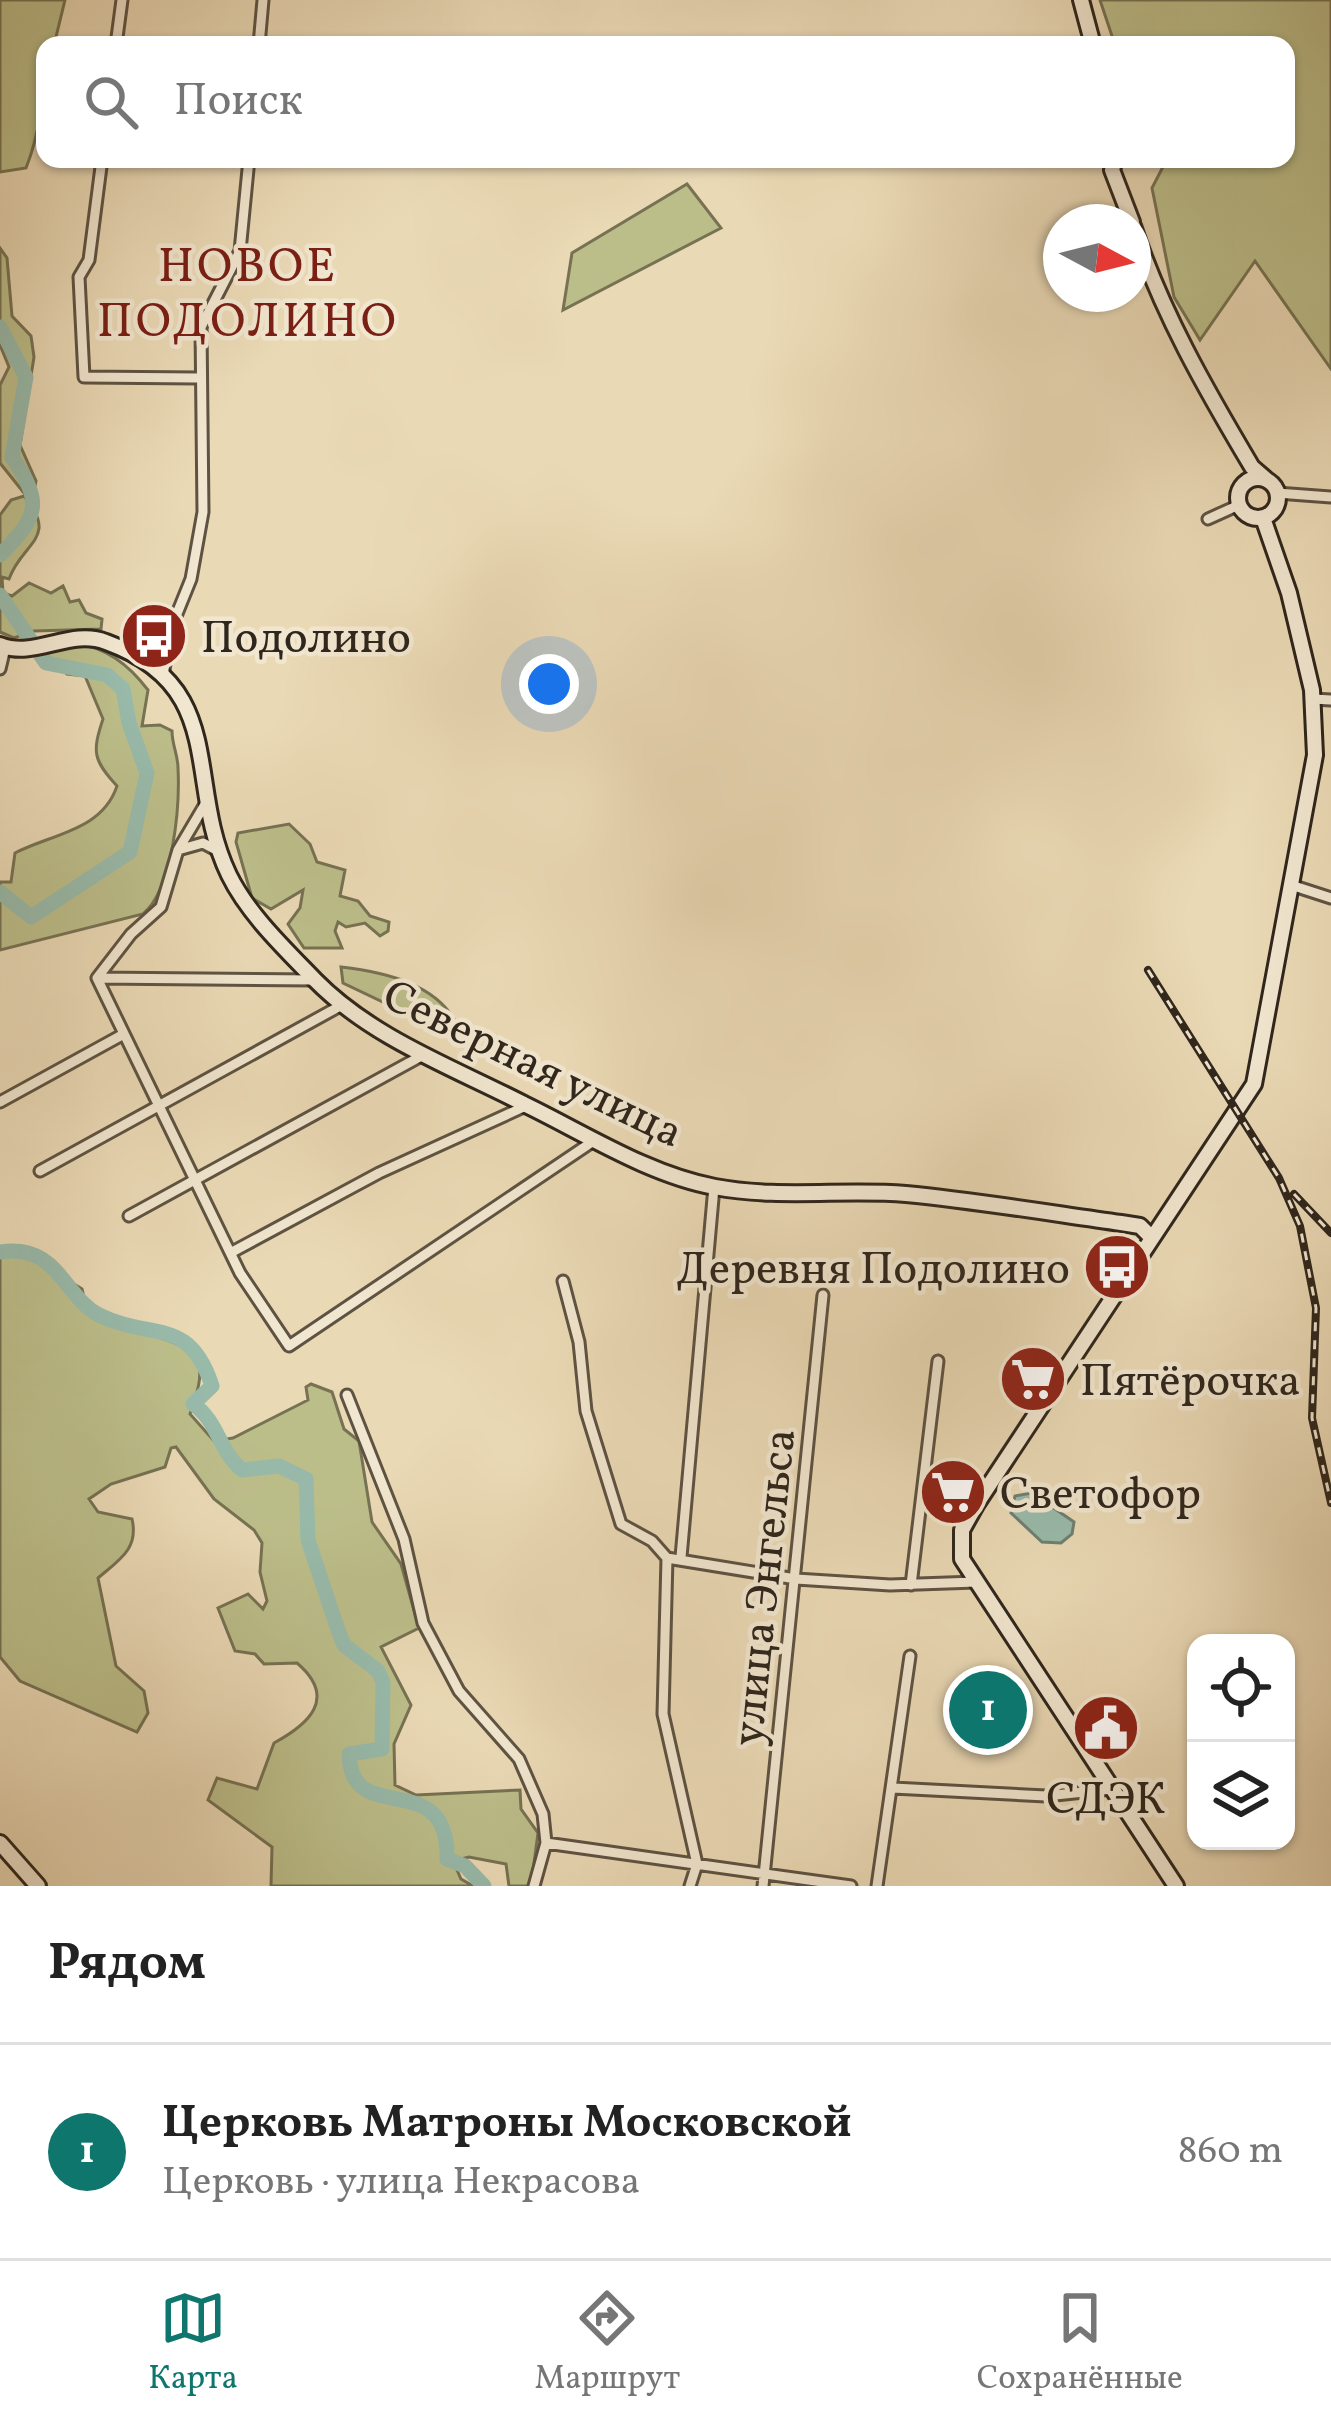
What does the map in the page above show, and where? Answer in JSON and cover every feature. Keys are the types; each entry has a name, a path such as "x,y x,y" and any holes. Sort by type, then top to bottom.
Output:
{"street":[{"path":"117,36 122,0"},
{"path":"260,36 263,0"},
{"path":"1081,0 1091,36"},
{"path":"101,168 89,260 79,277 84,377 198,378"},
{"path":"163,675 199,545 198,378 208,308 240,251 248,168"},
{"path":"1113,168 1125,204"},
{"path":"1151,282 1242,450 1277,493 1277,504 1263,518"},
{"path":"1238,506 1244,483 1242,450"},
{"path":"1244,483 1267,480"},
{"path":"1277,493 1331,497"},
{"path":"1238,506 1248,516 1263,518"},
{"path":"1208,519 1238,506"},
{"path":"1176,1886 962,1559 962,1530 1254,1084 1315,755 1313,699 1289,593 1263,518"},
{"name":"Северная улица","path":"2,646 34,647 91,638 163,675 193,714 220,852 240,894 341,1005 425,1054 596,1140 714,1187 902,1194 1121,1222 1140,1226 1151,1238"},
{"path":"135,658 148,641 170,638"},
{"path":"0,669 2,646"},
{"path":"1313,699 1331,700"},
{"path":"97,978 131,934 161,907 178,850 207,802"},
{"path":"178,850 203,843 220,852"},
{"path":"1294,886 1331,898"},
{"path":"97,978 315,980"},
{"path":"97,978 234,1251 240,1273 289,1346 596,1140"},
{"path":"40,1171 341,1005"},
{"path":"0,1102 122,1035"},
{"path":"129,1216 425,1054"},
{"path":"234,1251 379,1173 528,1105"},
{"path":"681,1557 714,1187"},
{"path":"562,1281 579,1342 586,1411 621,1524 652,1541 667,1558 663,1714 698,1864 690,1886"},
{"name":"улица Энгельса","path":"763,1886 824,1294"},
{"path":"910,1585 938,1361"},
{"path":"346,1395 404,1539 423,1623 459,1690 519,1760 543,1814 546,1844 534,1886"},
{"path":"667,1558 796,1579 910,1585 976,1582"},
{"path":"877,1886 910,1656"},
{"path":"892,1789 1046,1796 1112,1790"},
{"path":"0,1843 38,1886"},
{"path":"546,1844 851,1886"}],"green space":[{"path":"0,0 65,0 56,36 36,36 36,134 26,168 0,172"},
{"path":"1100,0 1331,0 1331,369 1255,261 1200,340 1174,297 1152,188 1162,168 1295,168 1295,36 1112,36"},
{"path":"687,184 721,228 563,310 572,253"},
{"path":"0,248 7,258 12,316 31,336 34,357 20,445 36,481 34,491 24,493 0,463 0,385 9,367 0,345"},
{"path":"24,496 34,510 39,531 9,579 2,577 3,593 12,596 29,583 51,593 63,586 70,602 79,600 86,613 102,619 101,629 34,631 14,638 0,632 0,515 11,500"},
{"path":"73,643 96,648 124,665 148,690 142,726 160,725 172,731 178,784 168,867 143,914 0,950 0,882 11,882 15,853 88,822 110,801 117,786 97,755 103,719 85,676 67,674 47,655 47,646"},
{"path":"289,824 310,844 317,862 345,870 340,896 358,901 370,916 389,922 388,931 380,936 365,923 346,927 338,922 335,931 342,948 304,948 288,924 300,908 303,890 271,909 252,898 236,842 238,833"},
{"path":"341,967 393,977 426,991 451,1014 459,1029 406,1013 343,983"},
{"path":"0,1247 35,1260 82,1289 87,1310 174,1343 194,1356 200,1373 190,1414 214,1441 233,1438 308,1400 306,1387 311,1384 332,1392 344,1429 359,1441 372,1522 401,1564 419,1628 381,1647 411,1705 394,1744 395,1785 416,1795 520,1790 521,1809 538,1833 531,1886 509,1886 506,1864 469,1857 453,1861 461,1879 473,1886 271,1886 272,1847 208,1800 217,1778 257,1789 274,1743 314,1710 316,1688 297,1663 264,1664 255,1654 235,1651 218,1608 248,1594 263,1609 267,1601 260,1572 262,1543 254,1530 214,1499 176,1447 171,1448 165,1467 111,1484 89,1499 98,1512 132,1519 130,1546 98,1578 116,1666 144,1691 148,1713 137,1732 20,1681 0,1657"}],"shaded area":[{"path":"1032,1493 1074,1522 1072,1534 1061,1543 1042,1542 1011,1513 1015,1496"}],"waterway":[{"path":"0,327 26,377 12,457 32,498 23,530 0,555"},
{"path":"0,595 46,663 107,675 123,689 147,773 130,852 31,917 0,892"},
{"path":"0,1252 35,1255 99,1315 180,1339 203,1364 212,1386 193,1404 234,1462 242,1470 279,1466 306,1479 308,1540 338,1630 344,1645 378,1671 383,1682 382,1749 349,1754 354,1776 365,1789 433,1813 443,1830 447,1859 465,1866 484,1886"}],"railway":[{"path":"1148,970 1279,1178 1300,1226 1316,1308 1312,1418 1331,1503"},
{"path":"1294,1194 1331,1233"}],"place":[{"name":"Подолино","path":"154,636"},
{"name":"Деревня Подолино","path":"1117,1267"},
{"name":"Пятёрочка","path":"1033,1379"},
{"name":"Светофор","path":"953,1492"},
{"name":"Церковь Матроны Московской","path":"988,1710"},
{"name":"СДЭК","path":"1106,1728"}],"district":[{"name":"НОВОЕ ПОДОЛИНО","path":"248,292"}]}
